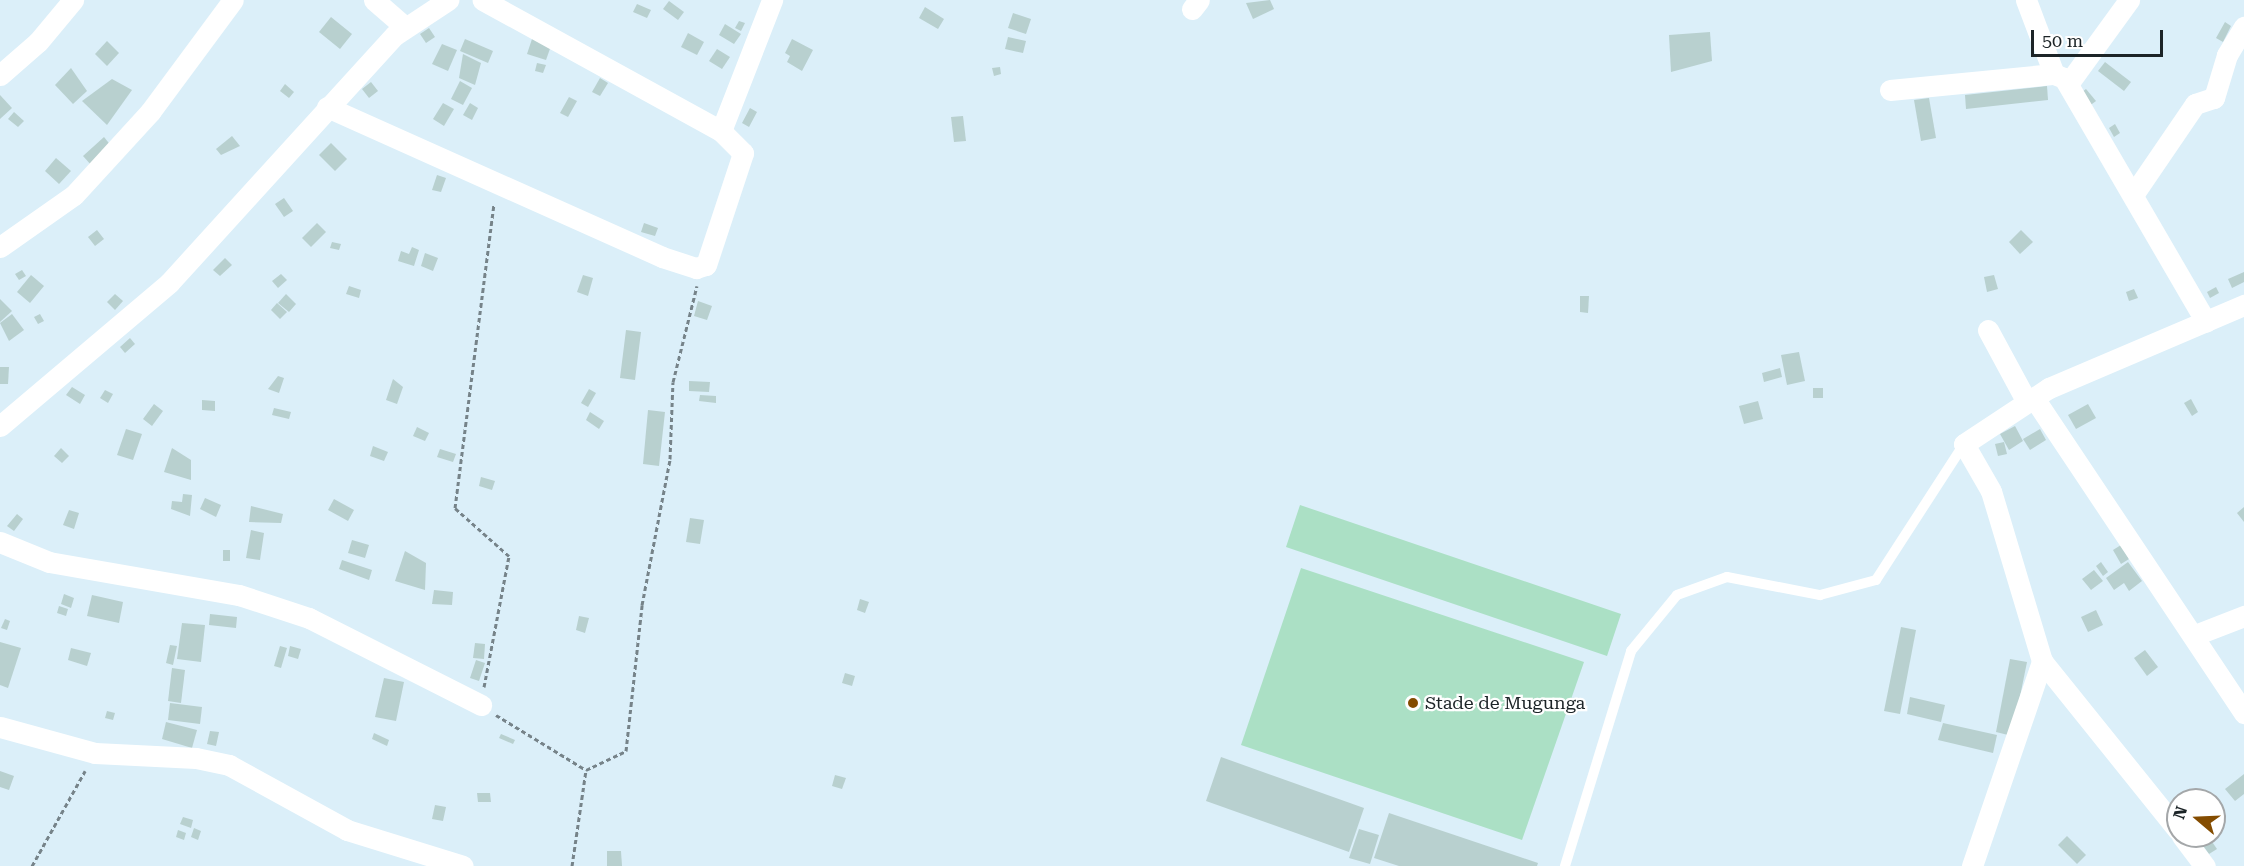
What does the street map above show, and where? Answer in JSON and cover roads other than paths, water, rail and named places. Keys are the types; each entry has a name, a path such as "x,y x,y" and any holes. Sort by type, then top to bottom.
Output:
{"street":[{"path":"0,75 38,42 73,0"},
{"path":"0,247 74,195 150,112 232,0"},
{"path":"374,0 405,27"},
{"path":"0,426 169,284 327,107 405,27 448,0"},
{"path":"327,107 662,257 696,268 706,265 743,153 721,131 483,0"},
{"path":"721,131 772,0"},
{"path":"2026,0 2061,79 2133,195 2206,322"},
{"path":"1890,90 2061,79 2129,0"},
{"path":"2133,195 2195,104 2214,98 2244,27"},
{"path":"2166,815 2042,661 1991,491 1964,444 2031,400 2244,305"},
{"path":"1988,330 2031,400 2195,634 2244,713"},
{"path":"0,542 50,562 239,595 309,618 481,705"},
{"path":"2195,634 2244,616"},
{"path":"1972,866 2042,661"},
{"path":"0,727 95,753 196,758 229,765 347,830 463,866"},
{"path":"2191,848 2205,866"}],"lane":[{"path":"1565,866 1631,651 1677,595 1727,577 1820,595 1876,580 1964,444"}],"place":[{"name":"Stade de Mugunga","path":"1413,703"}]}
